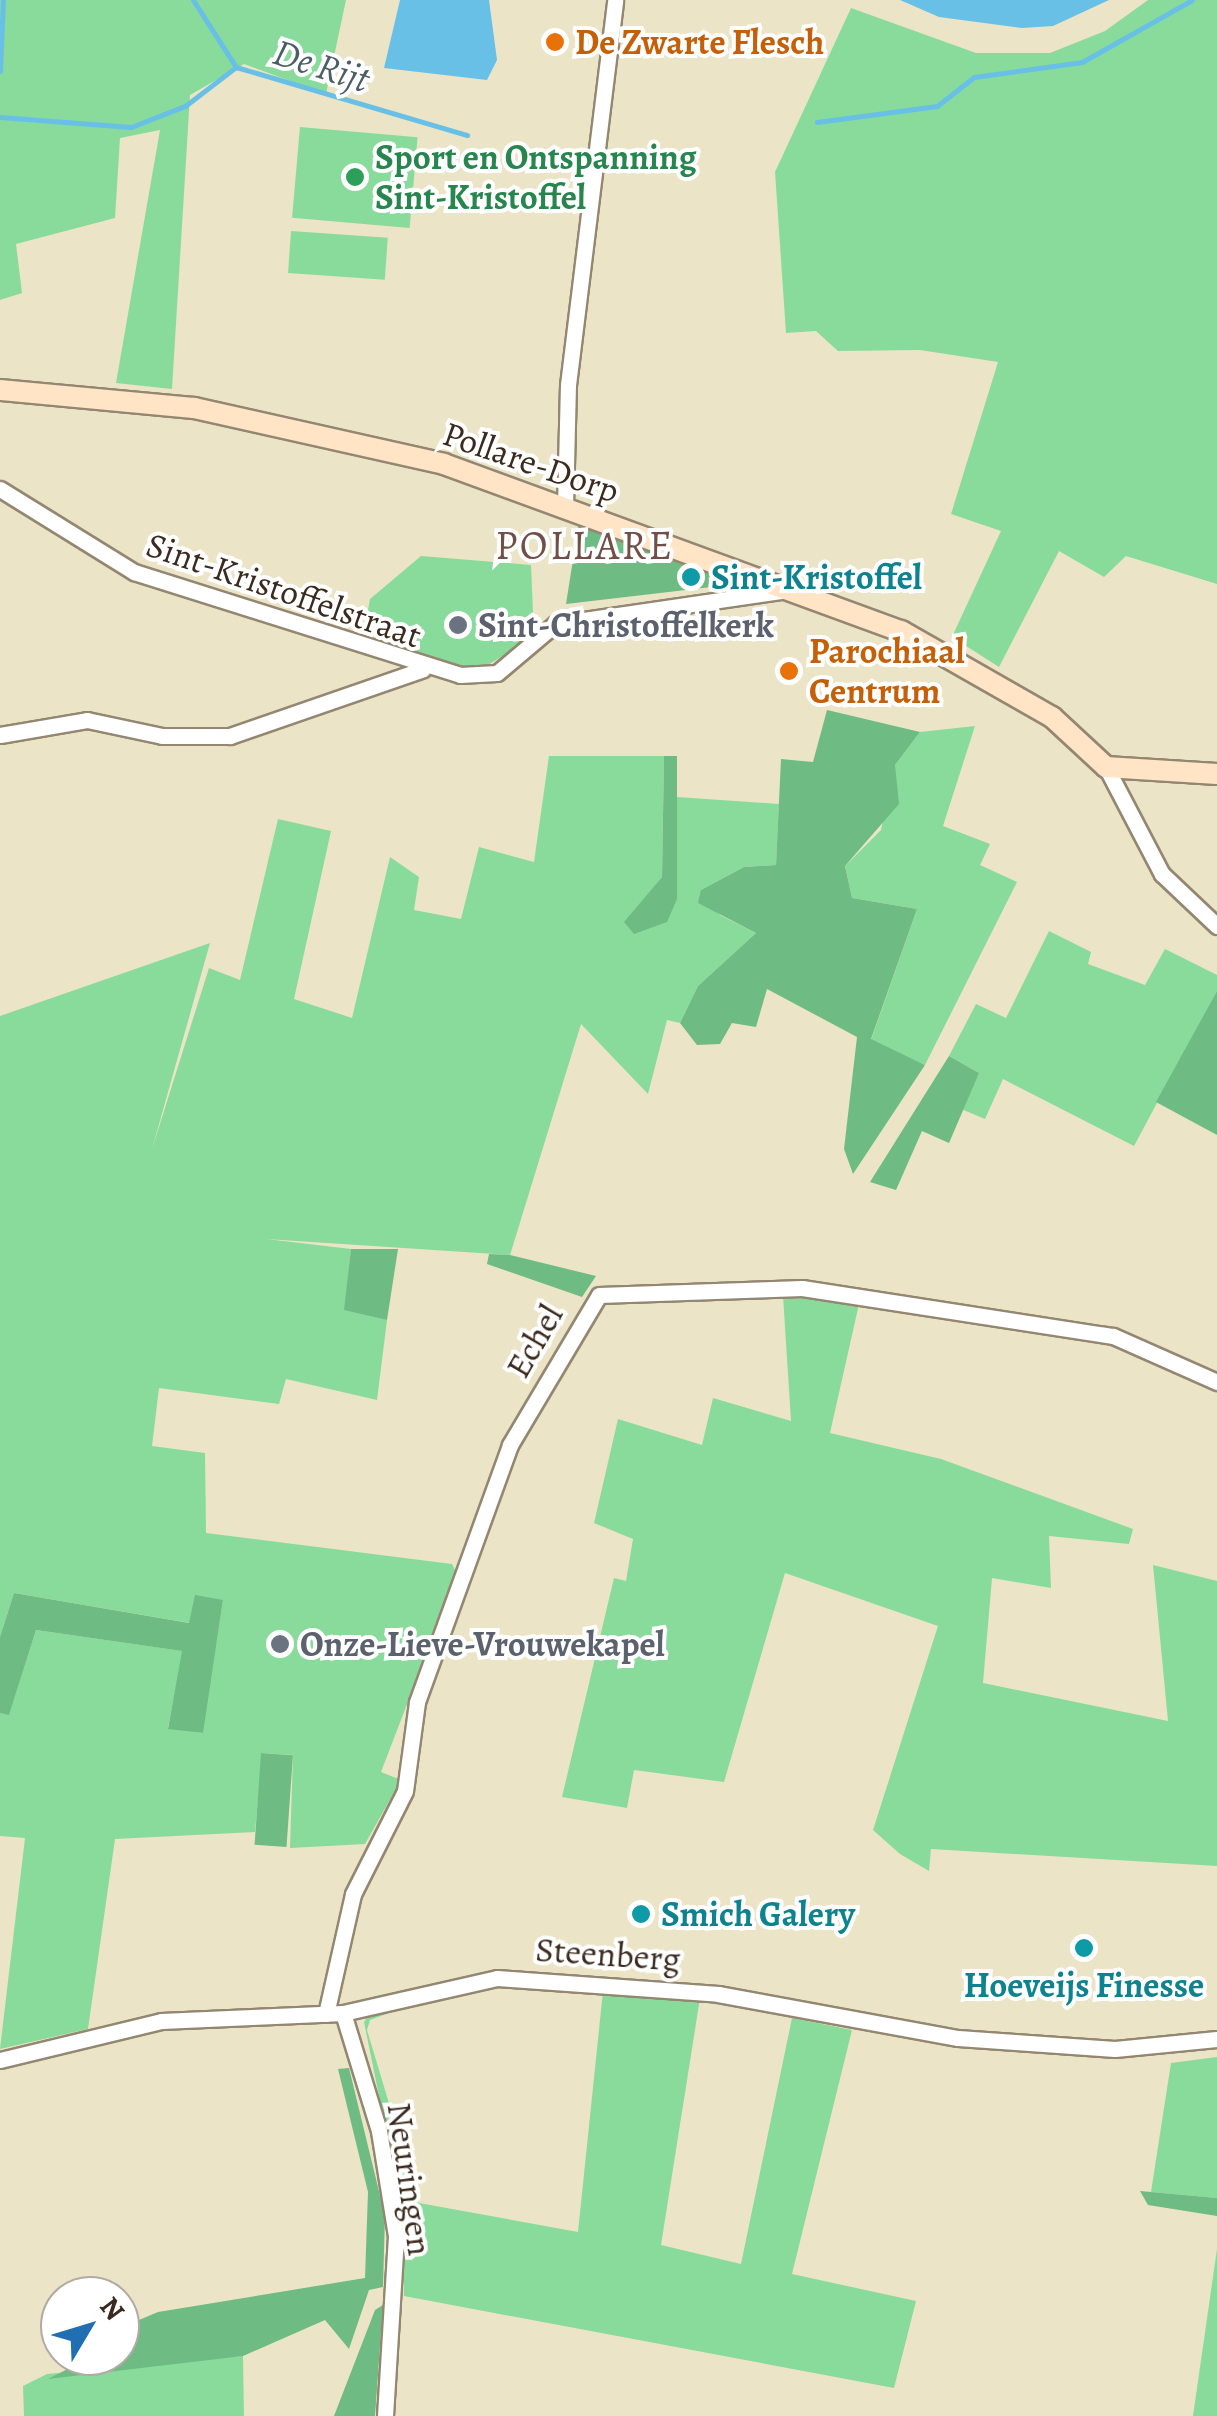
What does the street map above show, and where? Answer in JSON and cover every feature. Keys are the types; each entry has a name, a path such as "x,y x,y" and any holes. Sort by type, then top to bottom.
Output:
{"street":[{"path":"565,507 568,385 615,0"},
{"name":"Pollare-Dorp","path":"0,390 271,422 387,447 565,507 791,590 972,667 1052,717 1106,767"},
{"name":"Sint-Kristoffelstraat","path":"0,489 134,572 276,611 423,669 483,676 512,664 555,624 791,590"},
{"path":"0,735 87,720 162,736 230,736 423,669"},
{"path":"1106,767 1217,774"},
{"path":"1106,767 1162,874 1217,926"},
{"name":"Echel","path":"326,2014 353,1894 405,1791 417,1702 510,1445 598,1295 802,1288 1112,1336 1217,1382"},
{"name":"Steenberg","path":"0,2060 161,2021 343,2013 452,1981 554,1977 718,1994 958,2038 1114,2049 1217,2039"},
{"name":"Neuringen","path":"343,2013 379,2131 396,2236 385,2416"}],"green space":[{"path":"0,0 346,0 326,94 244,64 190,95 172,389 116,383 160,130 120,138 115,218 16,244 22,293 0,300"},
{"path":"1148,0 1217,0 1217,584 1126,556 1104,577 1059,551 999,667 952,637 1001,531 951,514 998,362 920,350 838,351 816,331 786,333 775,172 851,8 976,53 1050,53 1105,31"},
{"name":"Sport en Ontspanning Sint-Kristoffel","path":"300,127 418,137 410,228 292,218"},
{"path":"291,231 388,238 385,280 288,273"},
{"path":"579,522 734,577 737,584 566,604"},
{"path":"421,556 531,565 534,637 478,671 381,640 366,621 370,599"},
{"path":"827,710 920,732 895,765 899,804 845,866 852,898 917,909 871,1039 925,1065 853,1174 844,1149 857,1037 767,989 756,1027 732,1023 720,1044 697,1045 680,1023 698,986 756,933 698,903 701,890 744,867 776,865 781,759 813,762"},
{"path":"975,726 943,826 990,844 980,865 1017,882 925,1065 871,1040 917,909 852,898 845,866 881,830 895,765 920,732"},
{"path":"549,756 664,756 662,877 633,913 677,899 677,797 779,804 776,865 744,867 701,890 720,915 756,933 698,986 680,1023 667,1020 648,1094 581,1024 510,1255 266,1239 351,1249 345,1309 387,1320 377,1400 286,1379 279,1404 159,1388 152,1446 205,1453 206,1533 452,1564 457,1574 381,1772 401,1780 365,1844 290,1848 293,1755 262,1753 255,1832 115,1839 88,2029 0,2049 25,1838 0,1836 0,1713 9,1714 36,1630 183,1651 168,1728 202,1733 223,1600 190,1623 14,1593 0,1637 0,1016 210,943 152,1149 209,968 240,980 278,819 331,831 294,999 352,1018 390,857 419,877 414,910 461,919 479,847 534,862"},
{"path":"664,756 677,756 677,899 667,922 634,934 624,922 662,877"},
{"path":"1049,931 1091,952 1088,964 1145,985 1165,949 1217,975 1217,991 1134,1146 1003,1079 985,1119 961,1109 979,1073 949,1056 976,1004 1006,1018"},
{"path":"1217,991 1217,1135 1156,1102"},
{"path":"949,1056 979,1073 949,1143 922,1131 896,1190 870,1182"},
{"path":"351,1249 398,1249 387,1320 344,1310"},
{"path":"489,1254 510,1255 596,1276 582,1297 487,1264"},
{"path":"783,1296 859,1304 830,1433 941,1459 1133,1529 1129,1544 1049,1536 1051,1588 992,1578 983,1683 1168,1721 1153,1565 1217,1581 1217,1866 931,1849 929,1871 900,1854 873,1830 938,1626 785,1573 724,1782 634,1770 627,1808 562,1797 614,1578 626,1581 633,1539 594,1523 618,1419 702,1445 713,1398 791,1421"},
{"path":"14,1593 189,1623 195,1595 223,1600 203,1733 168,1729 182,1651 36,1630 9,1715 0,1713 0,1637"},
{"path":"261,1753 293,1755 287,1847 255,1845"},
{"path":"603,1991 700,1998 661,2245 741,2264 792,2018 852,2030 792,2274 916,2301 894,2388 404,2296 401,2204 364,2022 369,2014 440,1994 370,2020 367,2030 419,2203 578,2232"},
{"path":"1217,2057 1217,2198 1151,2192 1171,2063"},
{"path":"349,2068 385,2216 383,2287 369,2290 349,2349 325,2320 243,2356 140,2368 140,2320 158,2312 365,2278 368,2192 338,2069"},
{"path":"1140,2191 1217,2198 1217,2216 1148,2205"},
{"path":"1217,2249 1217,2416 1193,2416"},
{"path":"383,2305 375,2416 334,2416 375,2310"},
{"path":"243,2356 244,2416 24,2416 23,2386 43,2376 140,2376 140,2365"}],"water":[{"path":"400,0 489,0 497,60 487,80 384,68"},
{"path":"900,0 1109,0 1053,26 1022,28 939,17"}],"waterway":[{"path":"0,71 3,0"},
{"name":"De Rijt","path":"193,0 236,67 467,135"},
{"path":"817,122 937,106 974,77 1082,62 1192,0"},
{"path":"0,117 131,127 185,106 236,67"}],"place":[{"name":"De Zwarte Flesch","path":"555,42"},
{"name":"Sport en Ontspanning Sint-Kristoffel","path":"355,177"},
{"name":"Sint-Kristoffel","path":"691,577"},
{"name":"Sint-Christoffelkerk","path":"458,625"},
{"name":"Parochiaal Centrum","path":"789,671"},
{"name":"Onze-Lieve-Vrouwekapel","path":"280,1644"},
{"name":"Smich Galery","path":"641,1914"},
{"name":"Hoeveijs Finesse","path":"1084,1948"}],"district":[{"name":"POLLARE","path":"585,546"}]}
